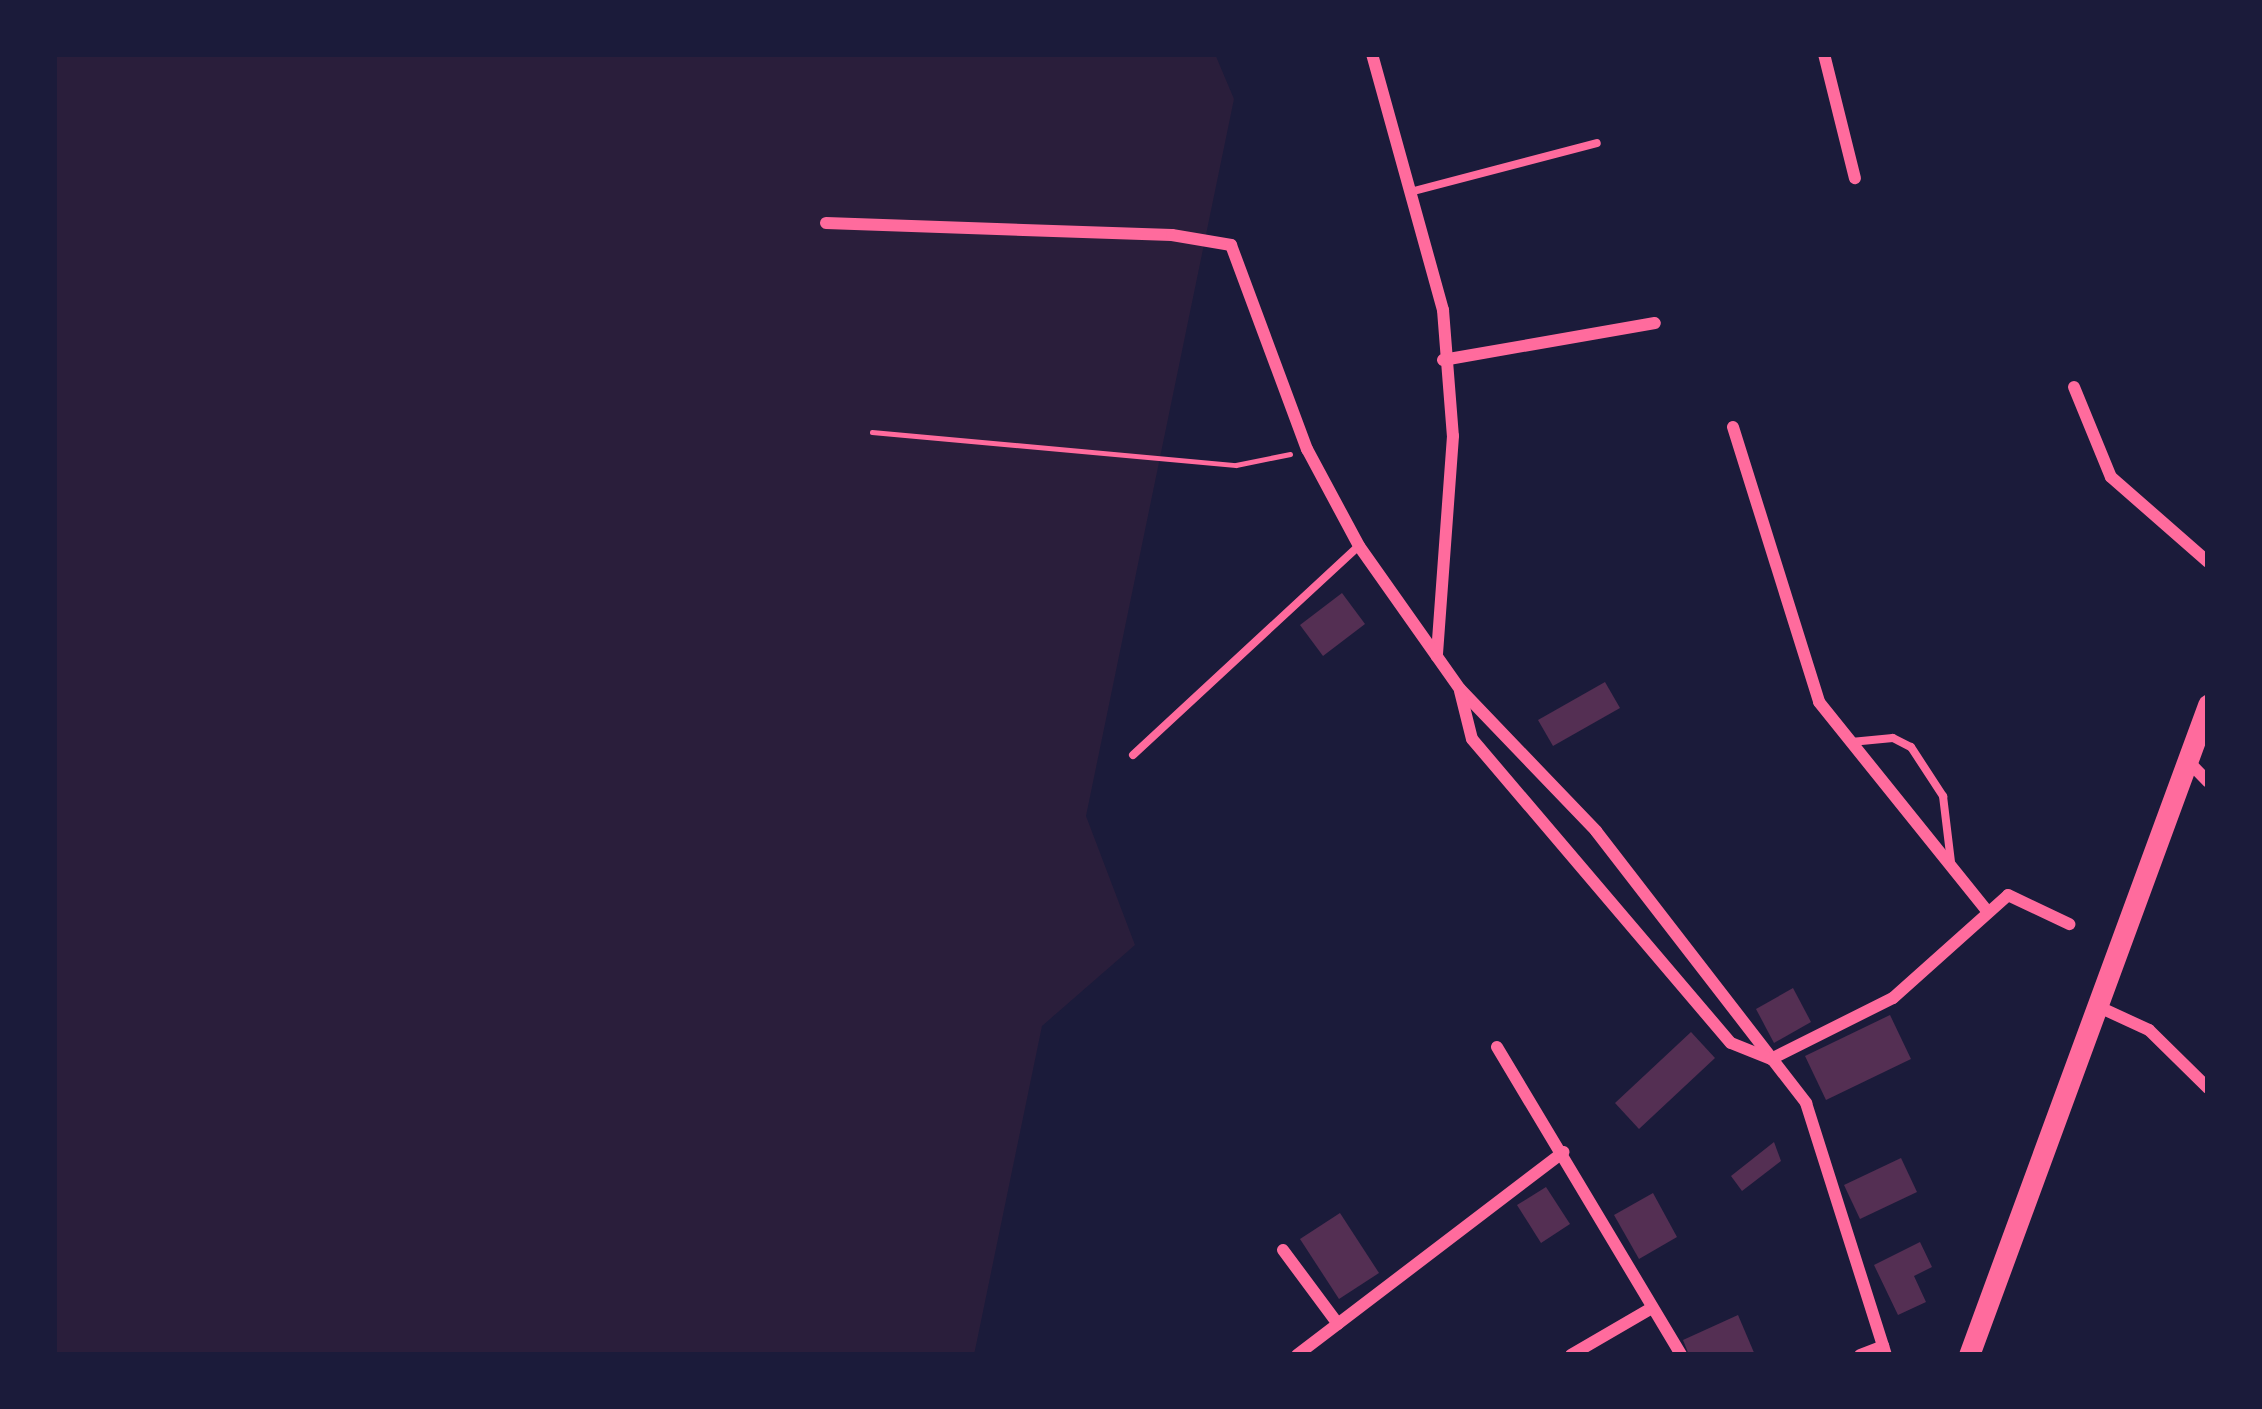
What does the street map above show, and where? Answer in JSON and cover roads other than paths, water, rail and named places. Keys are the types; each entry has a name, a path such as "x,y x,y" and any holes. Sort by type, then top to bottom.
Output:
{"street":[{"path":"1372,54 1443,310 1452,454 1437,658"},
{"path":"1825,54 1855,178"},
{"path":"826,223 1223,240 1239,254 1306,449 1359,546 1460,689 1567,796 1806,1103 1884,1351 1860,1355"},
{"path":"1443,360 1655,323"},
{"path":"2074,387 2111,477 2208,562"},
{"path":"1732,427 1809,680 1847,741 1987,911"},
{"path":"1460,689 1472,739 1487,757 1731,1043 1771,1059 1893,998 1987,911 2015,894 2068,924"},
{"path":"1969,1355 2208,705"},
{"path":"2188,761 2208,782"},
{"path":"2099,1007 2149,1030 2208,1088"},
{"path":"1497,1047 1681,1355"},
{"path":"1297,1355 1562,1152"},
{"path":"1283,1250 1338,1324"},
{"path":"1571,1355 1650,1309"}],"lane":[{"path":"1410,192 1597,143"},
{"path":"1133,755 1359,546"},
{"path":"1847,741 1893,738 1911,747 1943,796 1951,869"}]}
